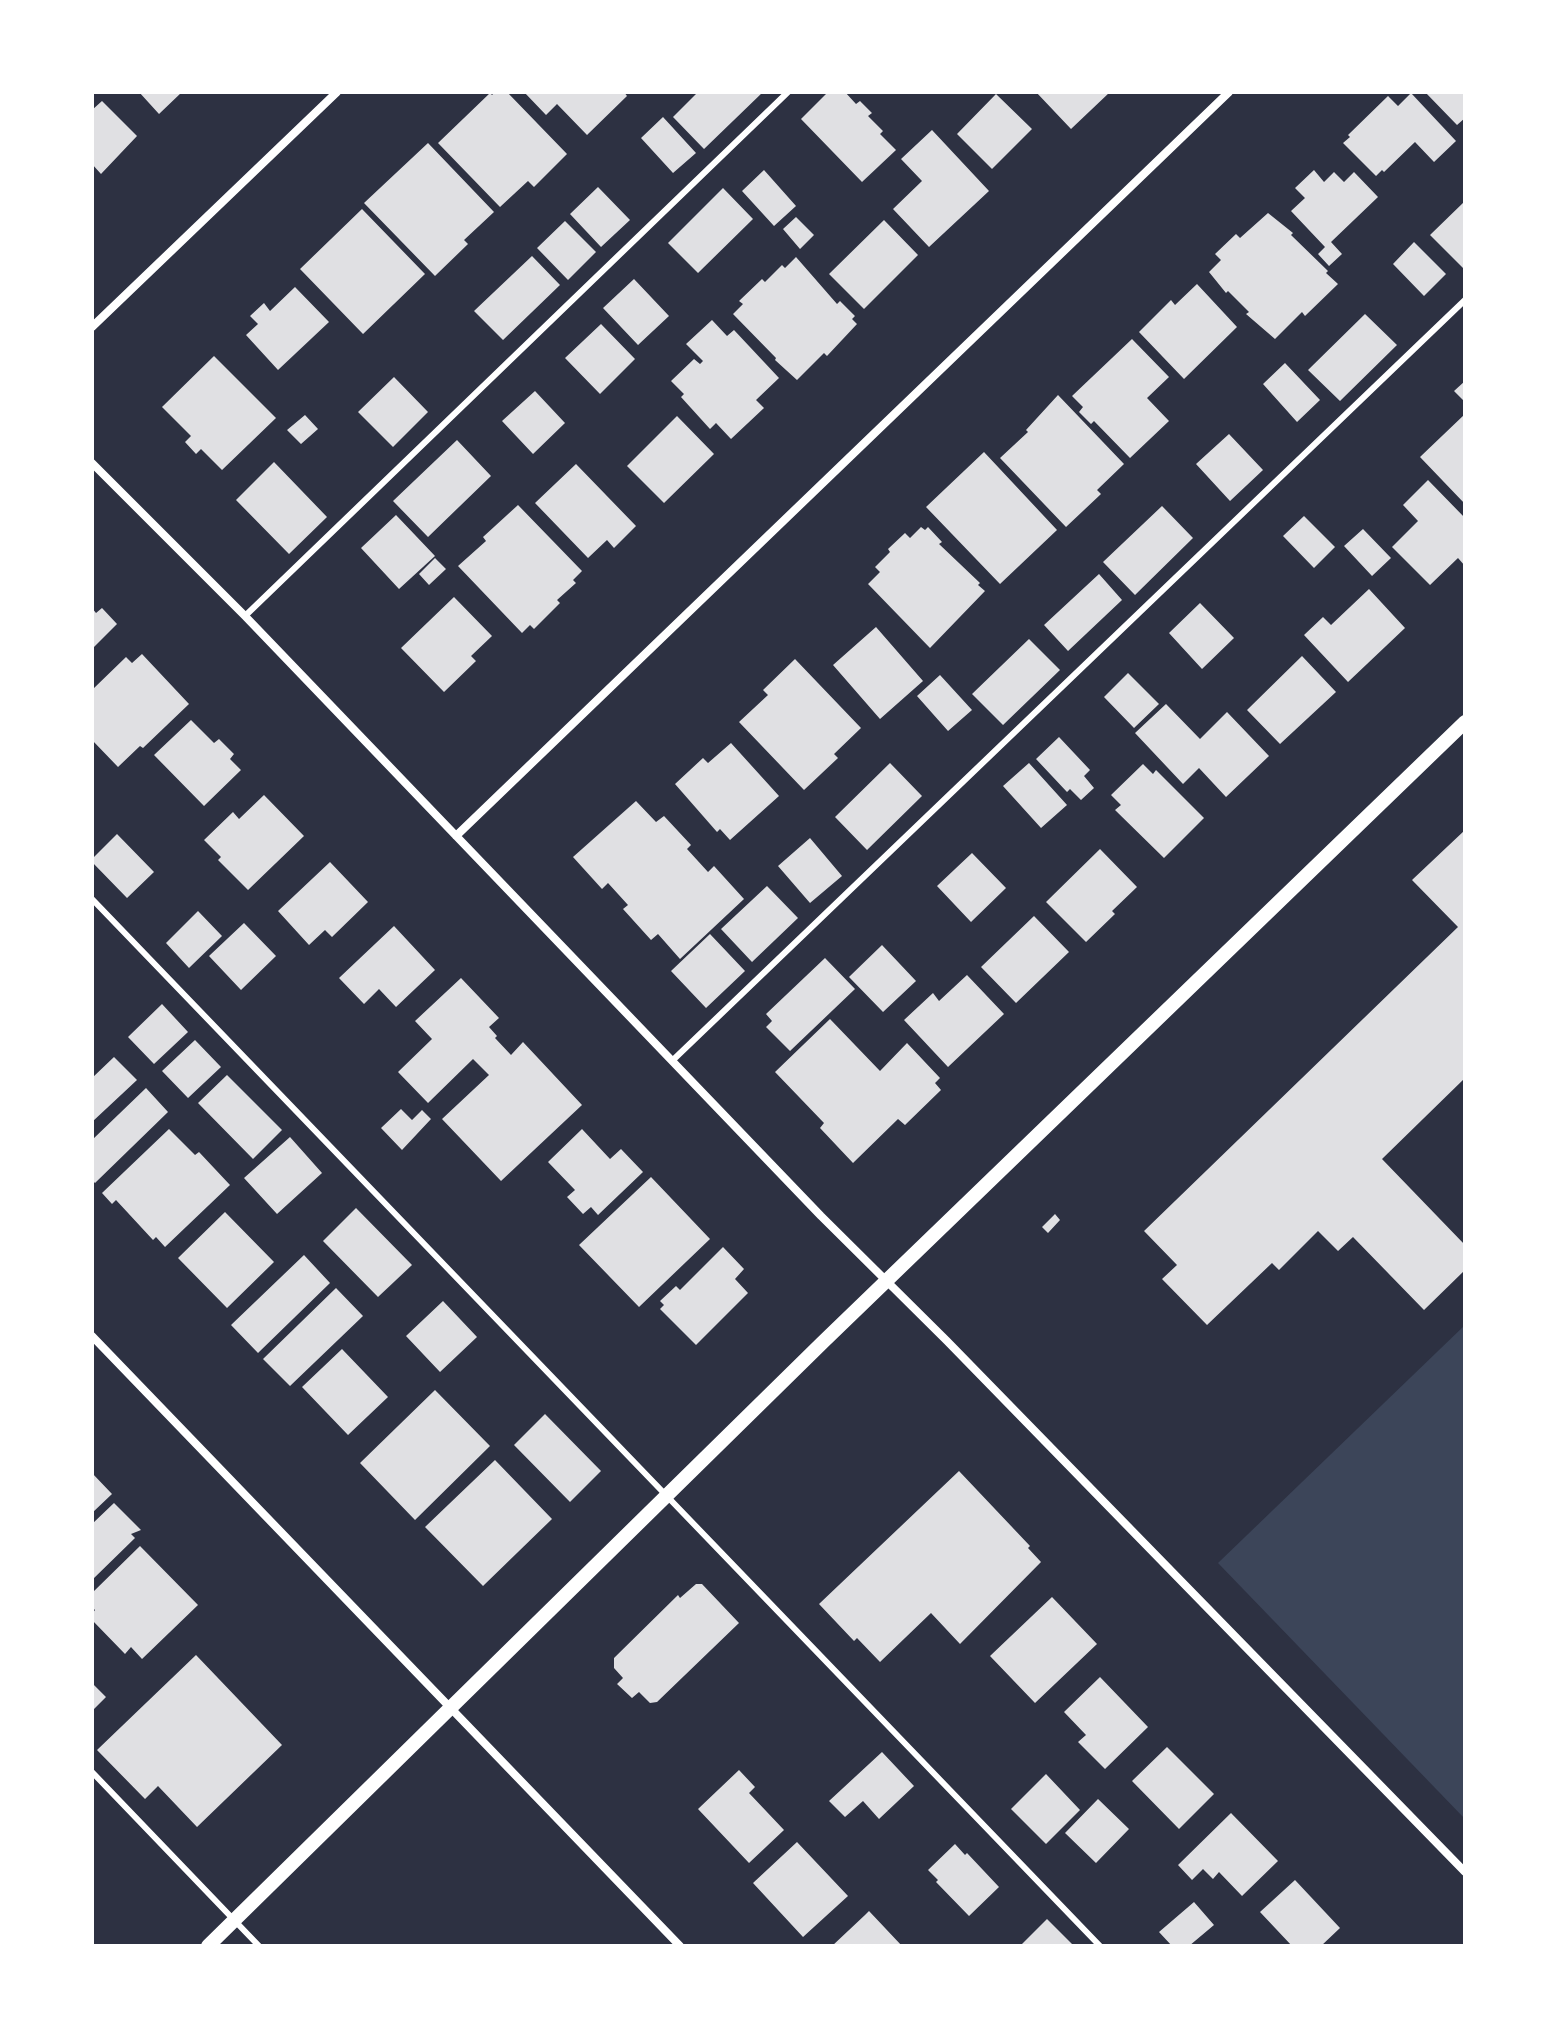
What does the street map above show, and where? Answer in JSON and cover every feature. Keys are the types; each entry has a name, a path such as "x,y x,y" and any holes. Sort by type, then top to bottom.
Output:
{"street":[{"path":"92,327 337,92"},
{"path":"456,836 1229,92"},
{"path":"92,463 245,616 887,1282 1465,1872"},
{"path":"208,1946 667,1494 1465,722"},
{"path":"92,1336 680,1946"}],"lane":[{"path":"245,616 788,92"},
{"path":"673,1060 1465,300"},
{"path":"92,899 1100,1946"},
{"path":"92,1772 259,1946"}],"shaded area":[{"path":"1465,1325 1465,1819 1218,1563"}],"building":[{"path":"139,92 182,92 159,114"},
{"path":"507,92 567,154 534,187 528,181 500,207 438,143 490,93"},
{"path":"524,92 624,92 627,96 587,135 557,104 546,115"},
{"path":"698,92 763,92 704,149 673,117"},
{"path":"828,92 845,92 856,104 860,101 872,113 868,116 883,131 880,134 896,150 862,182 801,119"},
{"path":"1036,92 1110,92 1071,129"},
{"path":"1425,92 1465,92 1465,118 1457,125"},
{"path":"1411,93 1456,141 1434,162 1415,142 1376,176 1343,143 1388,96 1398,106"},
{"path":"996,94 1032,129 992,169 957,134"},
{"path":"102,101 137,136 101,174 92,164 92,110"},
{"path":"663,117 696,153 673,173 641,138"},
{"path":"932,130 989,191 929,247 893,209 922,181 901,159"},
{"path":"428,143 494,212 464,240 468,244 435,276 364,203"},
{"path":"764,170 796,206 774,226 742,191"},
{"path":"1314,170 1324,182 1334,172 1344,182 1354,172 1378,197 1331,242 1342,254 1329,266 1318,254 1325,247 1291,211 1305,198 1295,188"},
{"path":"598,187 630,220 601,247 570,214"},
{"path":"723,188 753,219 698,273 668,243"},
{"path":"1465,201 1465,270 1430,235"},
{"path":"362,209 425,274 363,334 300,269"},
{"path":"1268,213 1293,233 1291,235 1338,284 1305,316 1302,312 1275,339 1246,314 1249,312 1228,291 1226,293 1209,272 1221,260 1215,254 1236,234 1240,238"},
{"path":"796,217 814,235 800,249 783,229"},
{"path":"884,220 918,255 864,309 829,274"},
{"path":"565,221 596,252 568,280 537,248"},
{"path":"1414,242 1446,274 1424,296 1393,264"},
{"path":"532,256 560,285 503,340 474,311"},
{"path":"796,257 837,304 840,301 855,316 852,319 857,324 827,356 824,353 797,380 733,314 743,304 739,301 762,279 765,282 782,265 785,268"},
{"path":"634,279 669,316 638,345 603,308"},
{"path":"1197,284 1237,327 1184,379 1139,332 1171,300 1175,305"},
{"path":"295,287 329,322 278,370 246,335 258,324 250,316 264,303 270,311"},
{"path":"1365,314 1397,345 1340,401 1308,370"},
{"path":"712,320 727,336 734,330 779,378 756,400 764,408 731,439 716,423 710,429 671,381 694,359 700,364 703,361 686,344"},
{"path":"601,324 635,359 600,394 565,358"},
{"path":"1132,339 1169,377 1147,398 1169,421 1130,458 1094,421 1091,424 1079,412 1083,407 1072,396"},
{"path":"214,356 276,418 222,470 201,449 196,454 185,442 191,436 162,407"},
{"path":"1285,363 1320,400 1297,422 1263,384"},
{"path":"394,377 428,412 393,447 358,412"},
{"path":"1465,381 1465,402 1454,391"},
{"path":"535,391 565,423 533,454 502,421"},
{"path":"1058,395 1124,464 1097,490 1101,494 1066,527 1000,458 1028,432 1026,430"},
{"path":"1465,414 1465,504 1420,457"},
{"path":"305,415 318,429 301,444 287,430"},
{"path":"677,416 714,454 664,503 627,466"},
{"path":"1229,434 1263,470 1230,501 1196,464"},
{"path":"457,440 491,476 428,537 393,501"},
{"path":"984,452 1057,530 1000,584 926,507"},
{"path":"274,462 327,517 289,554 236,500"},
{"path":"576,464 636,526 614,548 607,540 588,558 535,503"},
{"path":"1428,480 1465,518 1465,566 1458,558 1430,585 1392,547 1418,521 1403,505"},
{"path":"518,505 582,571 573,580 576,583 557,600 560,603 534,629 530,625 522,633 458,566 486,541 483,537"},
{"path":"1162,506 1193,538 1135,595 1103,562"},
{"path":"396,515 435,556 399,589 361,548"},
{"path":"1304,516 1335,547 1314,568 1283,536"},
{"path":"921,527 925,530 928,527 942,542 939,544 985,591 930,648 868,584 880,572 875,567 890,552 888,549 905,533 910,538"},
{"path":"1363,529 1391,558 1372,576 1344,546"},
{"path":"435,558 446,569 429,585 419,574"},
{"path":"1099,574 1122,600 1068,651 1044,625"},
{"path":"1369,589 1405,628 1348,682 1304,635 1323,617 1331,625"},
{"path":"454,597 492,636 471,656 476,661 444,692 401,648"},
{"path":"1200,603 1234,638 1202,669 1169,633"},
{"path":"92,608 96,613 102,608 117,624 92,649"},
{"path":"876,627 923,681 880,719 833,665"},
{"path":"1029,639 1060,670 1003,725 972,694"},
{"path":"142,654 189,704 118,767 92,740 92,690 126,657 132,663"},
{"path":"1302,656 1336,692 1280,744 1247,710"},
{"path":"795,659 861,728 834,754 838,758 804,790 739,722 768,695 763,690"},
{"path":"1128,673 1159,704 1134,728 1104,697"},
{"path":"940,675 972,710 948,731 917,696"},
{"path":"1166,704 1200,739 1227,712 1269,756 1226,797 1199,768 1183,784 1135,733"},
{"path":"191,720 214,743 219,739 234,754 230,759 241,770 204,806 154,755"},
{"path":"1059,737 1090,770 1084,776 1094,788 1081,800 1070,789 1067,792 1036,759"},
{"path":"731,743 779,796 730,840 720,829 717,832 675,784 703,758 708,763"},
{"path":"890,763 922,796 867,850 835,817"},
{"path":"1029,763 1067,805 1041,828 1003,786"},
{"path":"1143,764 1153,774 1156,770 1204,818 1164,858 1115,810 1121,805 1111,795"},
{"path":"264,795 304,836 248,890 218,860 221,857 204,840 233,812 239,819"},
{"path":"636,801 656,822 664,816 691,845 687,849 708,872 714,866 744,899 680,959 658,934 651,940 623,909 628,905 608,883 602,889 573,857"},
{"path":"1465,830 1465,1078 1382,1159 1465,1245 1465,1270 1424,1310 1353,1237 1338,1251 1318,1231 1279,1270 1272,1263 1207,1325 1162,1279 1177,1265 1144,1231 1458,927 1412,880"},
{"path":"117,834 154,872 127,898 92,862"},
{"path":"810,838 842,876 810,903 778,866"},
{"path":"1100,849 1137,887 1086,942 1046,902"},
{"path":"972,853 1006,888 971,922 937,886"},
{"path":"330,862 368,902 332,937 325,930 309,945 278,911"},
{"path":"767,886 798,918 752,962 721,929"},
{"path":"198,911 222,936 189,968 166,943"},
{"path":"1034,916 1069,952 1016,1003 981,967"},
{"path":"244,923 276,956 241,990 209,956"},
{"path":"394,926 435,970 396,1007 379,989 364,1004 339,978"},
{"path":"710,934 745,971 706,1008 671,971"},
{"path":"882,945 916,981 883,1012 849,977"},
{"path":"825,958 855,989 790,1051 766,1027 772,1021 766,1014"},
{"path":"967,975 1004,1014 948,1067 904,1020 933,993 939,1001"},
{"path":"461,978 499,1018 489,1027 511,1055 523,1042 582,1105 501,1181 442,1119 489,1075 473,1059 428,1103 398,1072 432,1039 415,1021"},
{"path":"162,1004 188,1032 154,1064 128,1037"},
{"path":"830,1019 880,1071 907,1043 940,1078 935,1083 941,1090 905,1125 898,1119 853,1163 820,1128 824,1123 775,1072"},
{"path":"195,1040 221,1067 188,1098 162,1071"},
{"path":"114,1057 137,1080 92,1122 92,1078"},
{"path":"227,1075 282,1130 253,1159 198,1103"},
{"path":"146,1088 168,1112 95,1183 92,1180 92,1140"},
{"path":"401,1109 412,1120 422,1110 431,1119 402,1150 381,1128"},
{"path":"169,1129 195,1155 199,1152 230,1185 165,1247 156,1237 153,1240 116,1200 112,1204 102,1193"},
{"path":"582,1129 610,1159 621,1149 643,1172 598,1215 591,1207 583,1214 567,1197 575,1190 548,1162"},
{"path":"290,1137 322,1173 277,1214 244,1178"},
{"path":"651,1177 710,1239 639,1307 579,1245"},
{"path":"356,1208 412,1265 378,1297 323,1241"},
{"path":"225,1212 274,1262 227,1308 178,1258"},
{"path":"1055,1214 1060,1220 1048,1233 1042,1227"},
{"path":"723,1247 744,1269 735,1279 748,1293 696,1345 660,1309 664,1305 660,1301 676,1286 680,1290"},
{"path":"304,1255 330,1283 258,1353 231,1325"},
{"path":"336,1288 363,1316 290,1386 263,1359"},
{"path":"443,1301 477,1337 440,1372 406,1336"},
{"path":"342,1349 388,1397 348,1435 302,1387"},
{"path":"435,1390 490,1446 415,1520 360,1463"},
{"path":"545,1414 601,1471 570,1502 514,1445"},
{"path":"495,1460 552,1519 483,1586 425,1527"},
{"path":"959,1471 1030,1546 1028,1548 1041,1562 960,1644 931,1613 880,1662 857,1638 854,1641 819,1604"},
{"path":"92,1473 112,1494 92,1513"},
{"path":"114,1503 141,1530 131,1534 135,1538 92,1580 92,1524"},
{"path":"140,1546 198,1605 142,1659 131,1647 125,1654 92,1620 95,1610 92,1607 92,1593"},
{"path":"696,1584 702,1584 739,1623 657,1702 650,1703 639,1692 632,1698 617,1684 623,1678 614,1668 614,1658 678,1595 680,1598"},
{"path":"1052,1597 1097,1644 1035,1703 990,1656"},
{"path":"196,1655 282,1745 197,1827 158,1786 145,1799 97,1750"},
{"path":"1100,1677 1148,1727 1105,1769 1078,1742 1086,1735 1064,1712"},
{"path":"92,1683 106,1697 92,1711"},
{"path":"1167,1747 1214,1794 1179,1829 1132,1781"},
{"path":"882,1752 914,1786 879,1819 863,1801 845,1817 829,1801"},
{"path":"739,1770 755,1787 749,1793 784,1830 749,1863 698,1809"},
{"path":"1046,1774 1080,1810 1046,1844 1011,1809"},
{"path":"1098,1799 1129,1829 1096,1863 1065,1833"},
{"path":"1231,1813 1278,1861 1242,1896 1219,1872 1213,1879 1203,1869 1192,1880 1178,1865"},
{"path":"797,1842 848,1896 803,1937 753,1883"},
{"path":"955,1844 999,1887 969,1916 928,1870"},
{"path":"1295,1880 1340,1928 1321,1946 1292,1946 1260,1912"},
{"path":"1194,1902 1214,1925 1189,1946 1172,1946 1159,1932"},
{"path":"869,1911 902,1946 832,1946 865,1915"},
{"path":"1047,1919 1074,1946 1020,1946"}]}
